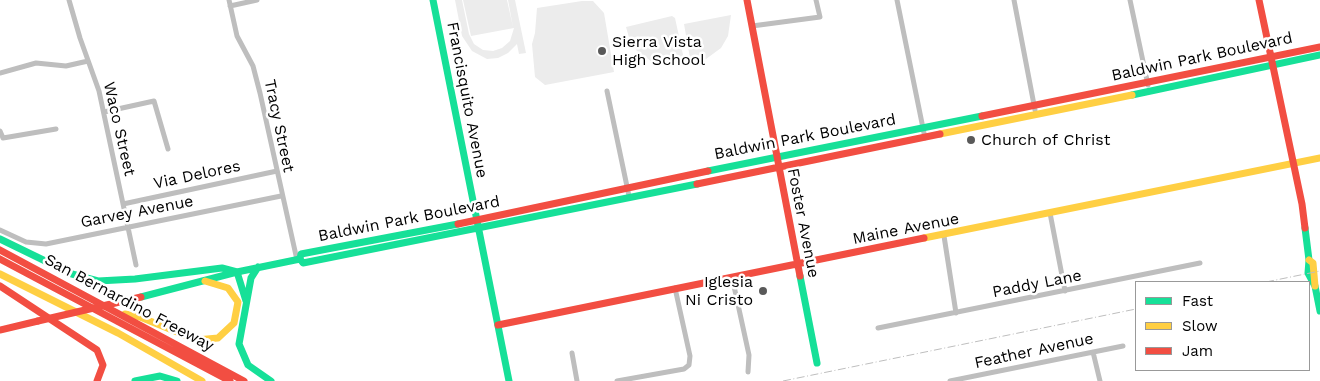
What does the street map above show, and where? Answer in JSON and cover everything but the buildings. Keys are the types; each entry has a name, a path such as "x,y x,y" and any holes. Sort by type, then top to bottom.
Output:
{"main road":[{"name":"Francisquito Avenue","path":"433,0 509,381"},
{"name":"Foster Avenue","path":"746,0 817,363"},
{"path":"1259,0 1294,163 1309,260 1313,263 1316,280 1314,286 1320,311"},
{"name":"Baldwin Park Boulevard","path":"0,330 298,259 301,254 477,220 628,186 923,127 1035,107 1320,47"},
{"name":"Baldwin Park Boulevard","path":"298,259 303,263 629,196 1036,116 1320,55"},
{"name":"Maine Avenue","path":"498,324 944,236 1320,158"},
{"path":"382,247 409,233"},
{"path":"0,239 61,269 90,280 135,279 222,268 237,272 246,301"},
{"name":"San Bernardino Freeway","path":"0,250 244,381"},
{"path":"0,259 230,381"},
{"path":"258,267 251,278 239,337 241,352 248,365 271,381"},
{"name":"San Bernardino Freeway","path":"2,274 111,330 202,381"},
{"path":"116,312 140,317 197,340 212,340 230,329 239,307 231,290 205,281"},
{"path":"0,286 97,350 103,365 97,381"},
{"path":"135,381 160,376 178,381"}],"street":[{"name":"Waco Street","path":"69,0 95,78 104,112 136,265"},
{"name":"Tracy Street","path":"229,0 237,36 253,66 281,196 298,259"},
{"path":"230,6 257,0"},
{"path":"752,26 820,17 816,0"},
{"path":"897,0 925,138"},
{"path":"1014,0 1036,116"},
{"path":"1130,0 1149,91"},
{"path":"0,72 36,63 66,66 88,61"},
{"path":"607,91 629,196"},
{"path":"104,112 154,101 168,149"},
{"path":"0,131 3,138 56,129"},
{"name":"Via Delores","path":"123,204 277,171"},
{"name":"Garvey Avenue","path":"0,230 19,240 38,244 281,196"},
{"path":"1050,213 1065,291"},
{"path":"944,236 956,313"},
{"name":"Paddy Lane","path":"878,328 1200,263"},
{"path":"732,277 748,355 748,372"},
{"path":"617,381 684,369 689,365 690,356 675,288"},
{"name":"Feather Avenue","path":"953,381 1123,346"},
{"path":"1093,352 1100,381"},
{"path":"572,353 577,381"}],"shaded area":[{"path":"455,0 462,0 469,34 474,44 483,50 493,51 502,48 510,41 514,28 471,36 463,0 507,0 513,27 508,0 515,0 526,53 519,54 517,44 508,53 498,58 487,59 472,51 462,36"},
{"path":"593,1 604,13 614,72 545,85 535,77 532,44 537,8"},
{"path":"731,15 728,36 721,48 706,59 691,64 684,24"},
{"path":"672,16 675,18 685,64 674,67 655,64 637,51 630,41 626,27"}],"railway":[{"path":"1271,281 1320,271"},
{"path":"783,381 1135,309"}],"traffic: fast":[{"path":"433,0 509,381"},
{"path":"1132,95 1320,55"},
{"path":"708,171 982,116"},
{"path":"300,259 303,263 697,184"},
{"path":"141,297 237,272 300,259 301,254 458,224"},
{"path":"1305,228 1309,260 1308,273 1315,286 1320,311"},
{"path":"0,239 72,274 98,281 135,279 222,268 237,272 246,301"},
{"path":"258,267 251,278 239,344 248,365 271,381"},
{"path":"800,276 817,363"},
{"path":"135,381 160,376 177,381"}],"traffic: slow":[{"path":"940,134 1132,95"},
{"path":"924,238 1320,158"},
{"path":"1309,260 1313,263 1315,286"},
{"path":"0,274 118,333 202,381"},
{"path":"125,314 140,317 197,340 218,338 234,323 238,302 228,288 205,281"}],"traffic: jam":[{"path":"747,0 800,276"},
{"path":"1259,0 1302,204 1305,228"},
{"path":"982,116 1320,47"},
{"path":"697,184 940,134"},
{"path":"458,224 708,171"},
{"path":"498,325 924,238"},
{"path":"0,250 244,381"},
{"path":"0,259 230,381"},
{"path":"0,286 97,350 103,365 97,381"},
{"path":"38,321 141,297"},
{"path":"0,330 38,321"}],"place":[{"name":"Sierra Vista High School","path":"602,51"},
{"name":"Church of Christ","path":"971,140"},
{"name":"Iglesia Ni Cristo","path":"763,291"}]}
